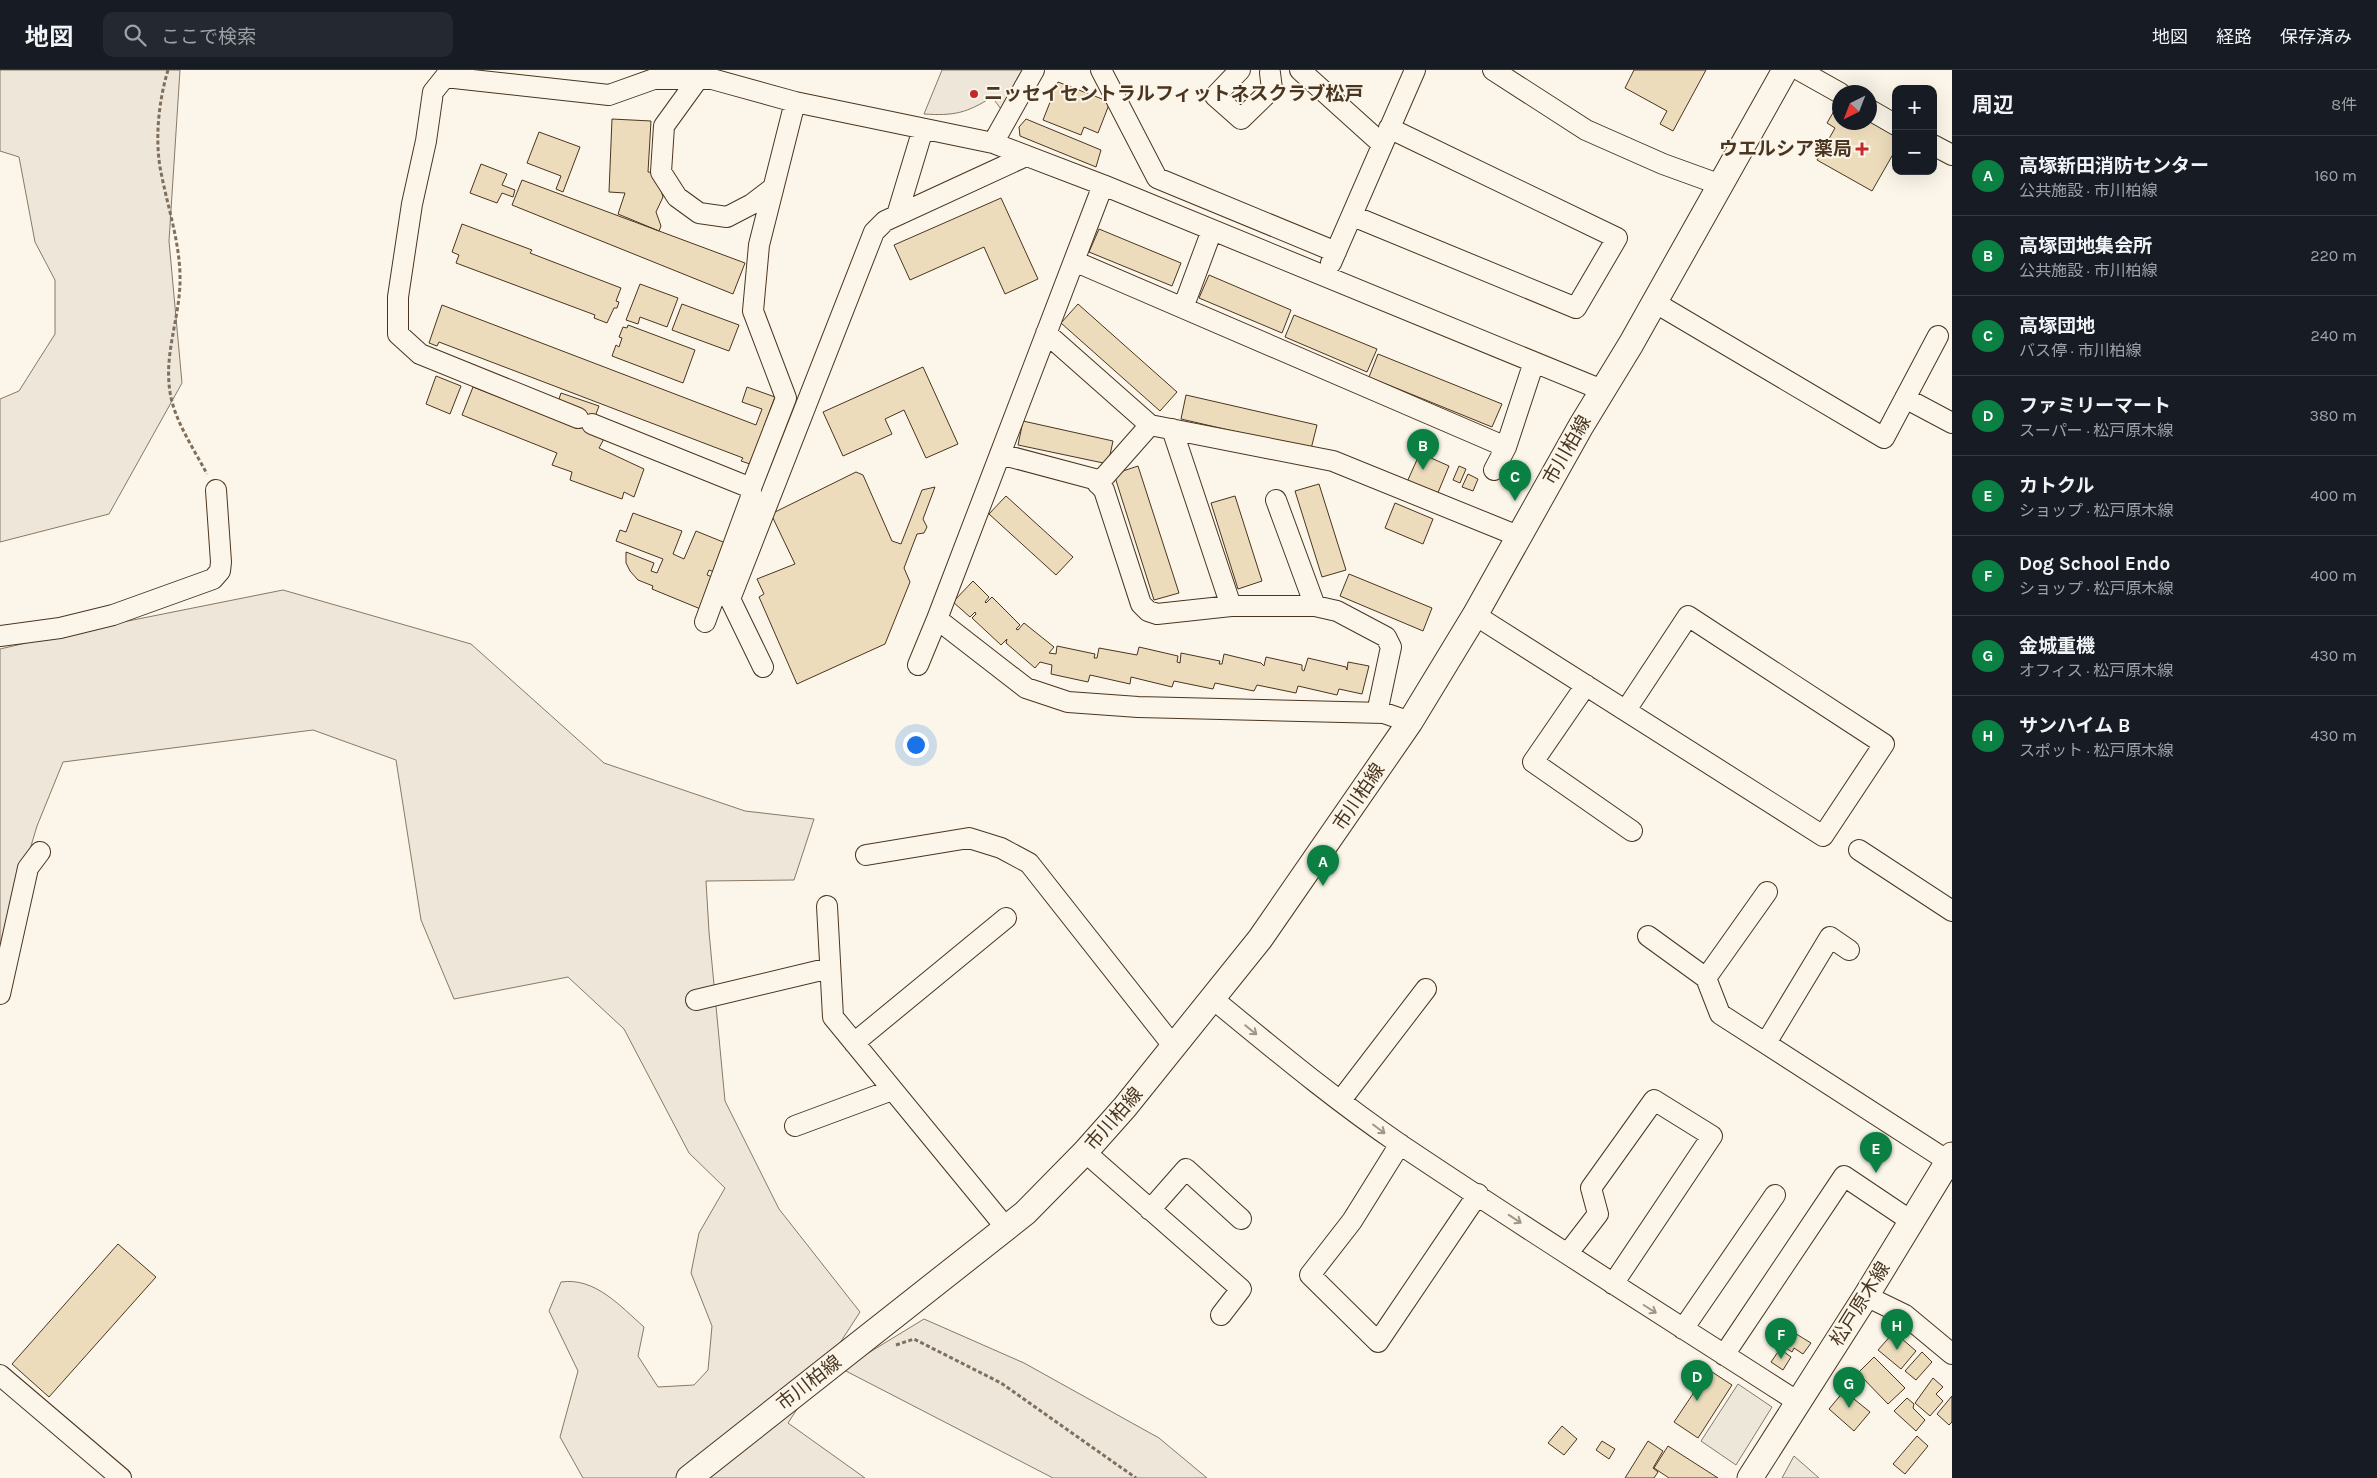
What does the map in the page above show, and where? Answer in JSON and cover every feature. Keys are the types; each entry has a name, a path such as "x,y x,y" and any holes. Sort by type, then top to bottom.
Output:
{"main road":[{"name":"市川柏線","path":"689,1478 1007,1229 1053,1186 1085,1152 1213,999 1299,884 1410,722 1475,614 1785,70"},
{"name":"松戸原木線","path":"1750,1478 1866,1296 1950,1158"}],"street":[{"path":"993,143 1034,70"},
{"path":"1101,70 1158,178 1336,252"},
{"path":"1242,70 1272,72 1272,89 1241,119 1215,96 1242,70"},
{"path":"1300,70 1385,136 1617,238 1576,308 1353,216"},
{"path":"1325,276 1353,216 1385,136 1415,70"},
{"path":"1494,70 1586,130 1654,160 1721,185"},
{"path":"1799,70 1832,89"},
{"path":"751,488 420,354 398,334 398,297 412,204 426,141 433,92 445,77 609,95 654,79 712,79 795,102 993,143 1103,185 1602,390"},
{"path":"698,79 664,126 662,172 677,197 699,213 726,217 752,204 773,188"},
{"path":"705,622 751,497 751,488 786,398 752,311 758,246 795,102"},
{"path":"1877,114 1892,123"},
{"path":"897,216 923,129"},
{"path":"1937,147 1952,155"},
{"path":"763,667 730,599 874,232 885,221 1026,156"},
{"path":"918,665 1103,185"},
{"path":"1183,308 1212,230"},
{"path":"1074,261 1506,447"},
{"path":"1654,302 1884,438 1938,336"},
{"path":"1046,333 1150,425 1333,461 1518,536"},
{"path":"1494,470 1506,447 1534,362"},
{"path":"1905,398 1952,423"},
{"path":"1098,484 1150,425"},
{"path":"1172,429 1231,606"},
{"path":"1000,454 1094,479 1104,490 1141,604 1148,611 1157,614 1231,606 1315,606 1337,611 1386,637 1391,647 1377,713"},
{"path":"0,636 60,628 113,615 213,579 220,571 221,562 216,490"},
{"path":"1276,500 1315,606"},
{"path":"1475,614 1823,836 1884,744 1688,616 1626,710"},
{"path":"937,619 1026,688 1068,702 1138,707 1377,713 1410,722"},
{"path":"1586,685 1533,762 1632,831"},
{"path":"866,855 969,838 1001,848 1029,863 1174,1047"},
{"path":"1859,850 1952,911"},
{"path":"0,994 28,868 40,852"},
{"path":"1706,978 1767,892"},
{"path":"827,906 833,1017 1007,1229"},
{"path":"854,1043 1006,918"},
{"path":"1648,936 1706,978 1720,1014 1950,1158"},
{"path":"1766,1044 1830,937 1849,950"},
{"path":"696,1000 830,968"},
{"path":"1340,1100 1426,989"},
{"path":"1213,999 1340,1100 1400,1144 1683,1330 1798,1402"},
{"path":"795,1126 892,1090"},
{"path":"1568,1253 1598,1214 1591,1188 1654,1100 1712,1136 1613,1284"},
{"path":"1400,1144 1352,1221 1310,1275 1378,1342 1478,1194"},
{"path":"1085,1152 1241,1289 1221,1315"},
{"path":"1150,1210 1186,1169 1241,1219"},
{"path":"1724,1355 1844,1176 1911,1221"},
{"path":"1683,1330 1775,1195"},
{"path":"1866,1296 1905,1315 1952,1354"},
{"path":"0,1375 121,1478"}],"path":[{"path":"168,70 162,97 158,144 160,167 179,260 180,284 167,370 174,407 216,490"},
{"path":"896,1345 914,1339 1001,1384 1136,1478"}],"shaded area":[{"path":"0,70 180,70 169,241 182,383 109,514 0,542 0,399 19,391 55,334 55,280 35,242 19,157 0,151"},
{"name":"ニッセイセントラルフィットネスクラブ松戸","path":"942,70 1033,70 1001,109 992,97 975,107 952,114 924,114"},
{"path":"283,590 471,644 604,763 745,811 814,819 794,880 706,881 709,932 725,1101 779,1209 860,1312 788,1423 865,1478 583,1478 560,1437 578,1371 549,1311 561,1282 585,1284 596,1289 616,1302 644,1327 638,1356 658,1387 694,1385 708,1370 712,1326 691,1273 699,1233 725,1188 689,1153 624,1029 568,977 454,999 421,920 396,760 313,730 63,762 37,826 0,949 0,649 78,631"},
{"path":"924,1319 1024,1363 1159,1438 1207,1478 1053,1478 842,1369"},
{"path":"1738,1384 1772,1407 1736,1465 1701,1441"},
{"path":"1794,1456 1819,1478 1782,1478"}],"building":[{"path":"1634,70 1706,70 1673,131 1660,124 1667,111 1625,88"},
{"path":"1058,82 1110,102 1098,133 1084,127 1081,135 1043,120"},
{"path":"1832,114 1832,126 1827,123"},
{"path":"612,119 651,121 648,172 656,173 663,197 656,212 661,226 659,231 618,214 625,193 609,192"},
{"path":"1026,119 1101,150 1096,167 1020,136 1019,127"},
{"path":"1877,126 1892,134 1892,156 1872,191 1817,160 1834,130 1877,130"},
{"path":"539,132 580,147 563,192 556,189 561,176 527,163"},
{"path":"481,164 507,174 502,185 515,190 513,197 502,193 497,203 470,193"},
{"path":"522,180 745,263 733,294 512,205"},
{"path":"1001,198 1038,279 1005,294 984,247 910,280 894,245"},
{"path":"462,224 532,250 530,253 621,288 616,301 619,302 617,308 614,308 607,323 594,318 595,315 456,263 459,255 452,252"},
{"path":"1099,229 1181,263 1172,286 1089,252"},
{"path":"1209,275 1291,310 1282,333 1199,298"},
{"path":"640,284 678,298 667,327 640,317 638,324 626,320"},
{"path":"682,304 739,325 729,351 672,330"},
{"path":"1078,304 1177,392 1160,411 1061,323"},
{"path":"442,305 756,425 762,409 742,402 747,387 775,397 750,464 741,461 743,458 439,342 437,346 429,343"},
{"path":"1294,315 1377,349 1367,372 1285,337"},
{"path":"628,325 695,350 683,383 612,356 616,345 619,347 622,338 619,337 623,327 627,328"},
{"path":"1378,354 1502,404 1492,427 1369,377"},
{"path":"923,367 958,444 926,458 904,410 885,419 892,434 843,456 823,412"},
{"path":"436,376 461,386 450,414 426,404"},
{"path":"473,387 574,427 556,408 561,393 599,406 590,430 605,437 599,448 644,469 634,497 624,492 622,499 570,480 572,472 552,465 557,453 462,415"},
{"path":"1186,395 1317,425 1311,449 1181,419"},
{"path":"1023,421 1113,441 1108,464 1018,445"},
{"path":"1420,453 1449,466 1437,495 1407,482"},
{"path":"1138,466 1179,593 1154,600 1114,474"},
{"path":"1459,466 1466,469 1460,483 1453,480"},
{"path":"856,472 863,475 892,541 901,544 922,490 935,487 923,519 927,527 924,533 917,534 904,568 910,582 885,644 797,684 759,597 764,594 757,579 795,564 771,514"},
{"path":"1468,474 1478,479 1473,491 1462,487"},
{"path":"1319,484 1346,570 1322,577 1295,491"},
{"path":"1006,496 1073,557 1056,575 989,514"},
{"path":"1235,496 1262,581 1238,589 1211,503"},
{"path":"1395,503 1433,519 1423,544 1385,528"},
{"path":"633,513 682,531 673,554 684,559 696,531 728,544 717,573 709,570 707,575 715,578 703,610 652,589 653,586 638,580 630,571 626,563 626,552 654,563 651,571 657,573 663,559 616,541 620,530 626,532"},
{"path":"1349,574 1432,608 1423,631 1340,596"},
{"path":"973,581 989,597 986,603 992,597 1020,625 1016,629 1018,630 1024,623 1054,647 1049,653 1056,654 1057,646 1095,654 1094,658 1097,658 1099,648 1137,655 1139,647 1178,656 1177,662 1180,663 1181,653 1220,661 1219,664 1222,664 1224,654 1261,663 1264,666 1266,657 1302,665 1302,670 1304,671 1308,658 1346,667 1347,670 1348,662 1369,666 1362,694 1339,689 1337,695 1298,686 1296,693 1257,685 1254,691 1215,683 1213,689 1174,681 1172,687 1131,677 1130,684 1090,675 1088,682 1051,674 1052,665 1040,662 1035,668 1006,643 1007,639 1001,645 972,618 976,614 975,612 970,617 953,602"},
{"path":"118,1244 156,1277 49,1397 12,1364"},
{"path":"1793,1332 1811,1343 1803,1354 1794,1348 1792,1352 1783,1346"},
{"path":"1894,1332 1916,1351 1901,1369 1878,1350"},
{"path":"1780,1349 1791,1357 1783,1370 1771,1362"},
{"path":"1922,1352 1932,1362 1916,1380 1905,1371"},
{"path":"1874,1357 1905,1388 1888,1404 1858,1373"},
{"path":"1709,1370 1732,1385 1698,1438 1674,1422"},
{"path":"1933,1378 1943,1387 1936,1394 1943,1401 1930,1416 1915,1403"},
{"path":"1844,1391 1870,1412 1854,1431 1829,1409"},
{"path":"1952,1396 1952,1422 1949,1425 1937,1414"},
{"path":"1907,1398 1914,1404 1913,1408 1925,1420 1916,1431 1894,1411"},
{"path":"1562,1426 1577,1439 1564,1455 1548,1443"},
{"path":"1917,1436 1928,1446 1905,1474 1893,1464"},
{"path":"1602,1441 1615,1449 1609,1459 1596,1450"},
{"path":"1648,1441 1663,1451 1653,1468 1658,1472 1654,1478 1625,1478"},
{"path":"1668,1446 1718,1478 1669,1478 1654,1468"}],"place":[{"name":"ニッセイセントラルフィットネスクラブ松戸","path":"974,94"},
{"name":"ウエルシア薬局","path":"1862,149"},
{"name":"高塚団地集会所","path":"1423,470"},
{"name":"高塚団地","path":"1515,501"},
{"name":"高塚新田消防センター","path":"1323,886"},
{"name":"カトクル","path":"1876,1173"},
{"name":"サンハイム B","path":"1897,1350"},
{"name":"Dog School Endo","path":"1781,1359"},
{"name":"ファミリーマート","path":"1697,1401"},
{"name":"金城重機","path":"1849,1408"}]}
